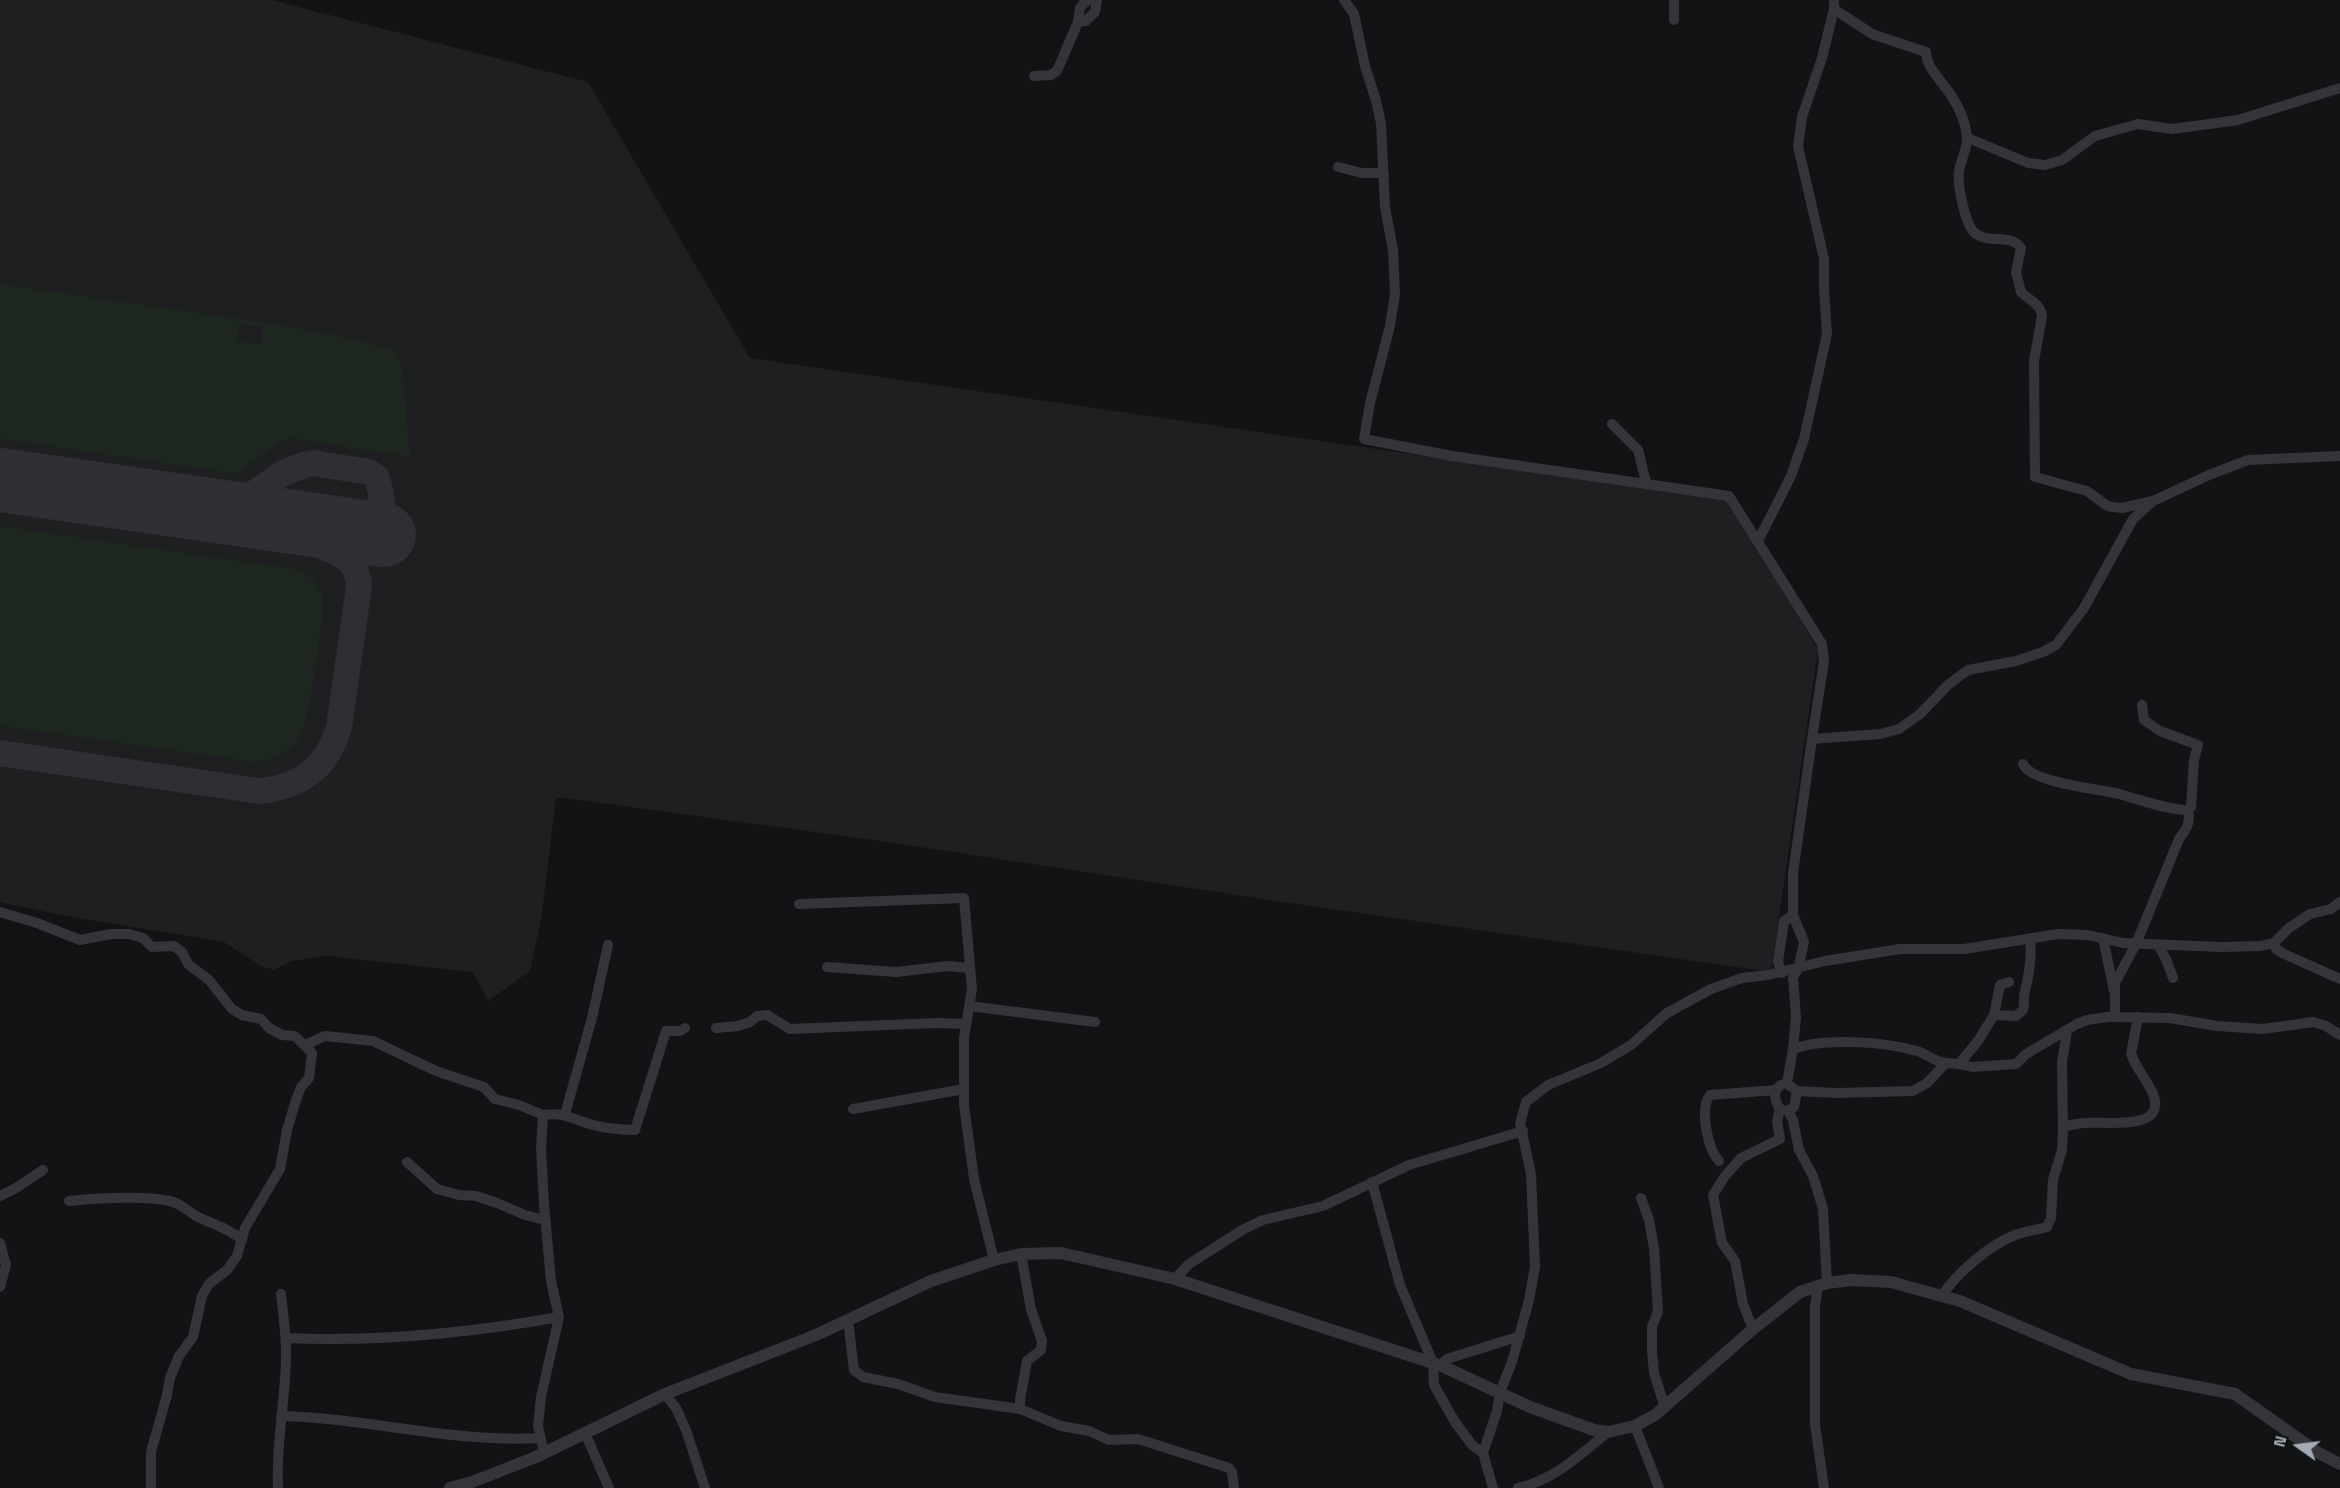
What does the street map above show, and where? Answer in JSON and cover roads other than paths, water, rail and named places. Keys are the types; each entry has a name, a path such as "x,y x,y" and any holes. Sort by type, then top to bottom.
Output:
{"street":[{"path":"1034,76 1051,75 1057,71 1078,22 1080,8 1089,0"},
{"path":"1078,22 1086,21 1094,15 1097,0"},
{"path":"1344,0 1354,14 1365,66 1381,123 1384,207 1393,250 1395,294 1390,326 1370,403 1364,439 1452,456 1729,495 1822,644 1824,661 1793,873 1793,915 1804,942 1798,969 1793,977 1796,1017 1794,1049 1786,1083"},
{"path":"1674,0 1674,20"},
{"path":"1758,541 1791,476 1804,439 1827,334 1824,259 1798,146 1804,109 1822,58 1834,5 1872,34 1926,52 1927,64 1960,109 1968,138 1959,172 1959,189 1967,222 1973,232 1981,237 2012,240 2021,248 2016,272 2022,292 2036,302 2041,309 2041,331 2034,361 2035,477 2087,491 2106,505 2122,508 2153,501 2209,474 2248,460 2340,456"},
{"path":"1968,138 2028,163 2045,165 2062,160 2096,136 2139,124 2172,129 2238,120 2340,88"},
{"path":"1338,166 1362,173 1384,173"},
{"path":"1612,424 1638,450 1646,482"},
{"path":"1812,739 1880,734 1899,729 1920,714 1949,684 1968,670 2016,661 2056,645 2084,608 2133,519 2153,501"},
{"path":"2113,1017 2116,1010 2115,983 2136,944 2179,839 2187,829 2194,760 2198,745 2152,727 2144,720 2142,705"},
{"path":"2023,764 2029,772 2075,787 2115,793 2173,809 2188,810"},
{"path":"799,904 964,898 972,989 964,1038 964,1105 974,1179 994,1260"},
{"path":"1493,1488 1483,1453 1497,1411 1500,1392 1520,1336 1535,1267 1531,1174 1520,1123 1526,1102 1548,1085 1601,1063 1631,1045 1667,1013 1711,989 1742,978 1782,973 1825,961 1900,949 1964,949 2058,933 2088,935 2136,944 2222,947 2274,943 2289,928 2310,914 2331,909 2340,902"},
{"path":"0,912 37,923 80,940 111,934 129,934 143,938 152,947 174,946 182,952 188,964 216,987 232,1008 242,1015 261,1019 269,1028 282,1035 295,1036 312,1053 309,1078 301,1087 296,1100 287,1130 280,1169 259,1207 250,1217 237,1256 228,1269 205,1290 199,1305 193,1337 179,1356 170,1378 151,1452 151,1488"},
{"path":"1782,973 1778,962 1784,921 1793,915"},
{"path":"1994,1015 2016,1016 2023,1010 2024,994 2031,967 2030,938"},
{"path":"2103,938 2115,994"},
{"path":"2274,943 2282,953 2340,979"},
{"path":"565,1114 592,1018 608,945"},
{"path":"2158,945 2173,978"},
{"path":"826,967 896,972 948,966 970,968"},
{"path":"1959,1064 1978,1041 1994,1015 1999,986 2003,982 2009,982"},
{"path":"969,1006 1095,1022"},
{"path":"716,1028 738,1026 750,1022 757,1016 767,1015 790,1029 937,1023 966,1024"},
{"path":"1794,1049 1816,1043 1870,1043 1917,1051 1926,1054 1934,1061 1972,1067 2016,1064 2026,1054 2087,1020 2113,1017 2170,1018 2208,1025 2263,1029 2313,1022 2326,1026 2340,1035"},
{"path":"2063,1127 2086,1123 2133,1123 2144,1120 2151,1113 2155,1104 2153,1093 2131,1054 2138,1017"},
{"path":"305,1045 325,1036 373,1041 436,1071 484,1087 495,1099 519,1105 543,1115 565,1114 614,1130 635,1130 660,1053 663,1034 666,1031 680,1031 685,1028"},
{"path":"1942,1296 1955,1279 1997,1245 2015,1235 2047,1227 2051,1218 2053,1180 2062,1150 2062,1062 2067,1031"},
{"path":"1786,1083 1797,1091 1837,1093 1913,1091 1927,1083 1946,1063"},
{"path":"1786,1083 1779,1085 1776,1090 1775,1102 1793,1120 1799,1150 1813,1176 1823,1209 1822,1285 1815,1307 1815,1424 1824,1488"},
{"path":"853,1109 964,1089"},
{"path":"1723,1179 1718,1172 1719,1161 1712,1150 1705,1124 1706,1100 1710,1095 1724,1093 1776,1090"},
{"path":"1754,1329 1741,1297 1735,1261 1722,1242 1713,1195 1736,1163 1755,1149 1766,1147 1780,1139 1777,1121 1784,1110 1794,1107 1797,1091"},
{"path":"543,1115 541,1149 545,1220 551,1281 559,1317 541,1397 538,1426 543,1453"},
{"path":"1175,1279 1190,1264 1244,1229 1263,1220 1323,1206 1409,1165 1523,1131"},
{"path":"1719,1161 1736,1163"},
{"path":"407,1162 437,1189 459,1195 476,1196 525,1215 545,1220"},
{"path":"0,1196 43,1170"},
{"path":"1372,1182 1400,1285 1436,1364 1434,1385 1455,1422 1472,1444 1483,1453"},
{"path":"69,1201 127,1198 171,1201 184,1207 195,1216 232,1231 242,1240"},
{"path":"1641,1198 1649,1220 1654,1248 1658,1311 1652,1327 1652,1351 1654,1373 1665,1407"},
{"path":"0,1245 6,1265 0,1287"},
{"path":"450,1488 472,1482 543,1453 665,1394 816,1335 931,1281 994,1260 1021,1254 1061,1253 1175,1279 1436,1364 1530,1407 1594,1430 1608,1432 1635,1426 1665,1407 1800,1292 1851,1280 1891,1282 1960,1301 2131,1374 2235,1394 2317,1452 2340,1464"},
{"path":"1020,1409 1027,1361 1041,1350 1042,1341 1031,1309 1021,1254"},
{"path":"278,1488 286,1338 281,1294"},
{"path":"286,1338 377,1339 514,1325 559,1317"},
{"path":"848,1320 854,1370 863,1377 898,1384 935,1397 1020,1409 1060,1426 1089,1431 1109,1440 1138,1439 1229,1468 1232,1472 1234,1488"},
{"path":"1436,1364 1520,1336"},
{"path":"665,1394 676,1408 686,1430 705,1488"},
{"path":"281,1416 339,1419 448,1435 481,1436 505,1440 540,1438"},
{"path":"1635,1426 1659,1488"},
{"path":"1518,1488 1535,1484 1564,1468 1608,1432"},
{"path":"585,1433 609,1488"}]}
